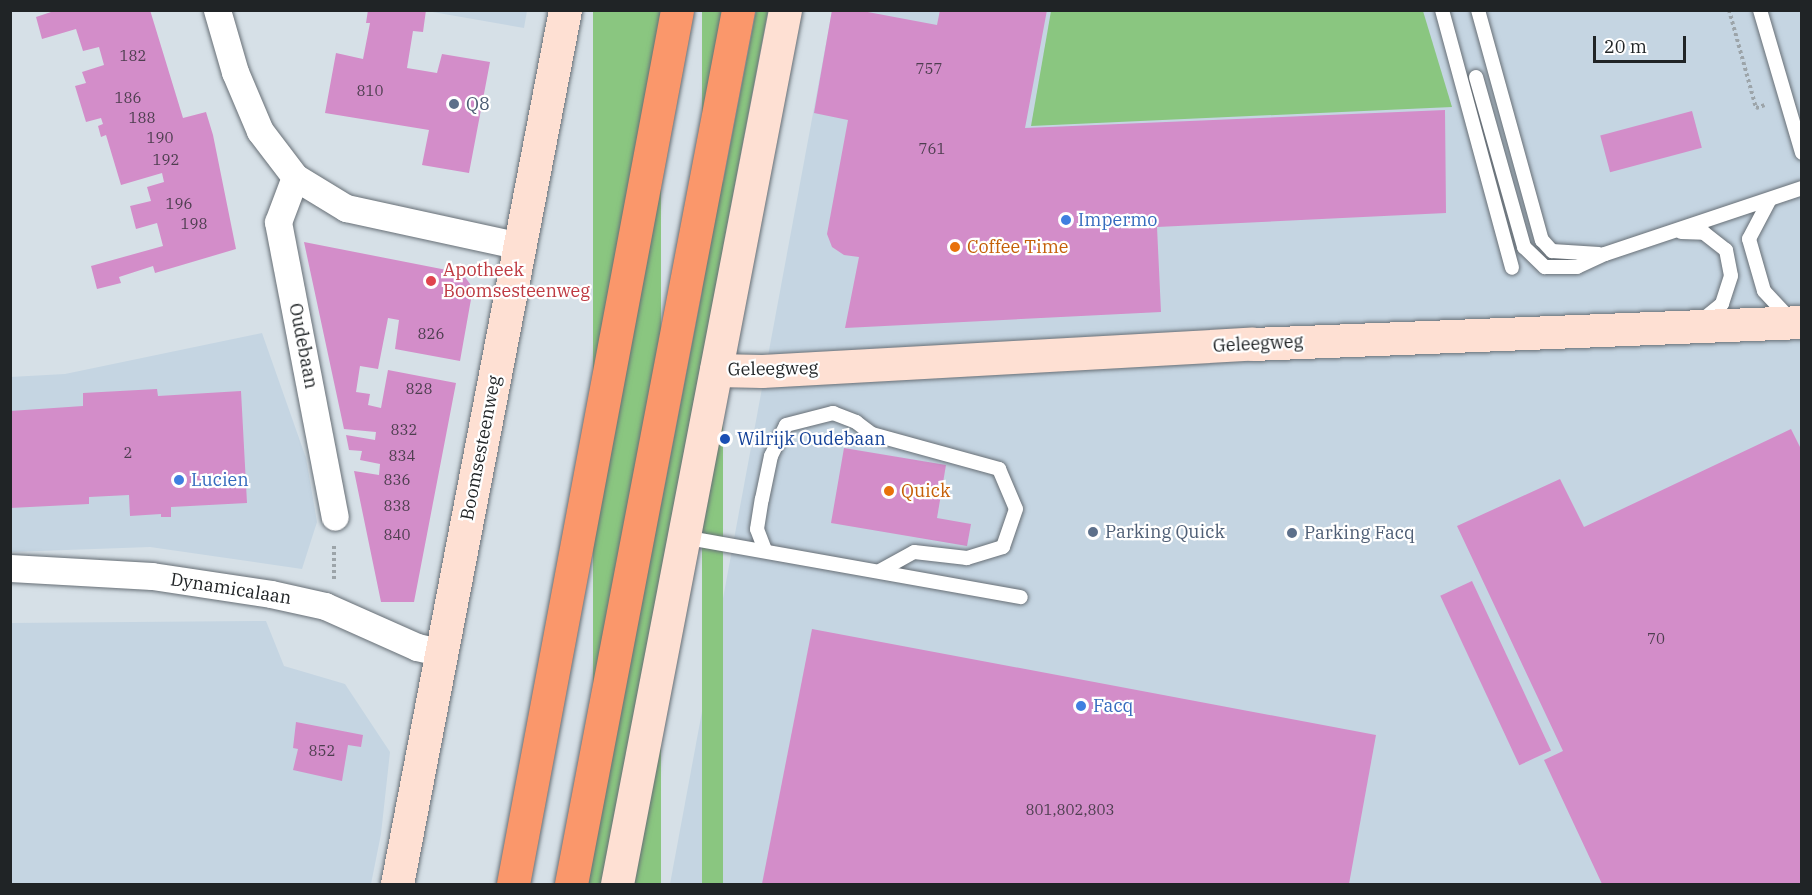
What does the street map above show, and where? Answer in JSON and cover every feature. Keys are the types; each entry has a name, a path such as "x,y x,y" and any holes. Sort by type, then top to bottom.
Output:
{"highway":[{"path":"513,885 677,10"},
{"path":"571,885 738,10"}],"main road":[{"name":"Boomsesteenweg","path":"397,885 565,10"},
{"path":"617,885 785,10"},
{"name":"Geleegweg","path":"716,370 762,371 1264,344 1797,322"}],"street":[{"path":"217,10 235,72 260,131 295,177 346,208 520,246"},
{"name":"Oudebaan","path":"295,177 278,222 334,517"},
{"name":"Dynamicalaan","path":"10,568 152,576 271,594 325,606 417,647 442,653"}],"lane":[{"path":"1442,10 1512,268"},
{"path":"1478,10 1542,240 1552,251 1605,254"},
{"path":"1760,10 1802,153"},
{"path":"1476,77 1524,247 1545,267 1577,267 1605,254 1769,201 1802,188"},
{"path":"1769,201 1749,239 1764,291 1797,322"},
{"path":"1673,232 1704,233 1726,250 1731,276 1722,304 1695,326"},
{"path":"765,550 757,529 762,499 771,456 786,426 833,413 856,422 872,434 999,469 1016,509 1003,547 968,558 914,552 881,570"},
{"path":"683,537 881,570 1021,597"}],"path":[{"path":"325,606 334,583 334,517"}],"shaded area":[{"path":"427,11 527,11 524,28"},
{"path":"832,11 1801,11 1801,884 670,884"},
{"path":"262,333 306,458 317,522 302,569 150,547 11,552 10,377 65,374"},
{"path":"266,621 284,666 345,684 390,752 381,834 371,884 11,884 10,623"}],"green space":[{"path":"593,11 661,11 661,884 593,884"},
{"path":"702,11 723,11 723,884 702,884"},
{"path":"756,11 768,11 602,884 588,884"},
{"path":"1051,11 1423,11 1452,107 1031,126"}],"building":[{"path":"57,10 150,10 183,118 206,112 213,135 236,249 155,273 153,266 119,277 121,283 97,289 91,266 163,246 157,223 136,229 130,206 151,201 147,187 164,182 162,173 121,185 106,135 101,137 98,126 103,124 101,118 86,122 75,86 86,83 82,72 104,65 99,47 83,51 76,29 42,39 36,17"},
{"path":"368,10 426,10 423,32 413,31 407,68 437,73 442,54 490,62 469,173 422,165 429,130 325,113 336,53 363,59 370,23 366,23"},
{"name":"Impermo","path":"832,10 857,10 937,25 940,10 1047,10 1025,128 1445,110 1446,213 1157,227 1161,312 845,328 859,257 844,255 832,247 827,234 848,120 814,113"},
{"path":"1692,111 1702,148 1610,172 1600,136"},
{"path":"304,242 462,273 473,288 460,361 395,349 399,320 388,318 378,369 360,366 356,392 370,394 368,405 381,408 388,370 456,383 414,602 381,602 354,471 379,475 380,464 360,460 362,451 349,450 346,435 375,440 376,432 344,429"},
{"path":"157,389 158,396 241,391 247,503 171,507 171,517 161,517 161,514 130,516 129,495 89,497 89,504 10,508 10,411 83,406 83,393"},
{"path":"1791,429 1802,451 1802,884 1602,884 1544,760 1563,751 1457,526 1560,479 1584,527"},
{"name":"Quick","path":"844,448 946,465 937,518 971,524 967,546 831,523"},
{"path":"1472,581 1551,750 1519,765 1440,596"},
{"path":"812,629 1376,735 1349,884 762,884"},
{"path":"296,722 363,735 361,747 348,745 342,781 293,770 298,749 293,748"}],"place":[{"name":"Q8","path":"454,104"},
{"name":"Impermo","path":"1066,220"},
{"name":"Coffee Time","path":"955,247"},
{"name":"Apotheek Boomsesteenweg","path":"431,281"},
{"name":"Wilrijk Oudebaan","path":"725,439"},
{"name":"Lucien","path":"179,480"},
{"name":"Quick","path":"889,491"},
{"name":"Parking Quick","path":"1093,532"},
{"name":"Parking Facq","path":"1292,533"},
{"name":"Facq","path":"1081,706"}]}
